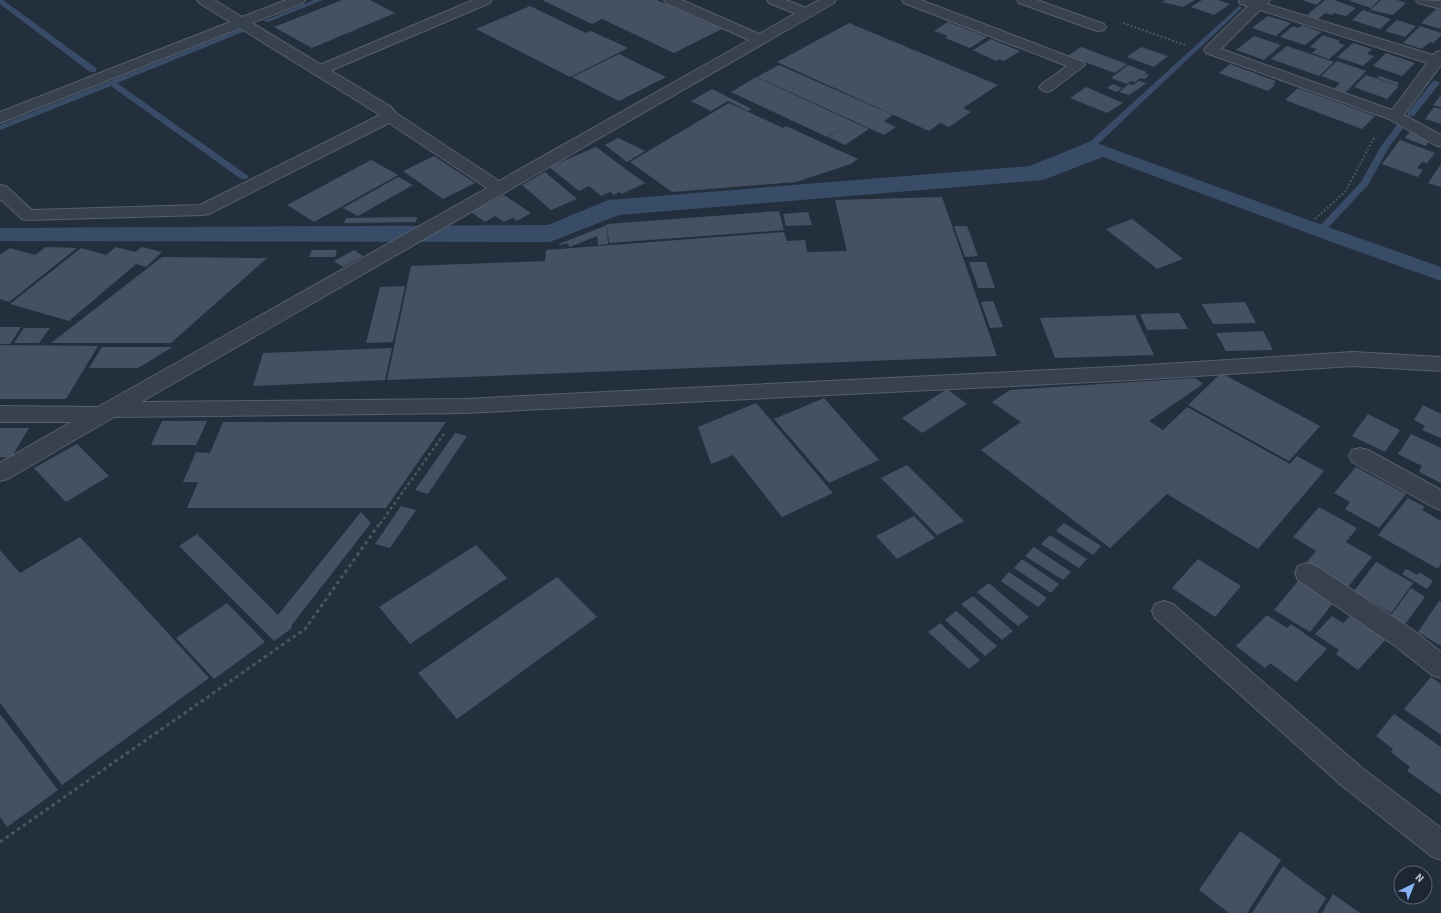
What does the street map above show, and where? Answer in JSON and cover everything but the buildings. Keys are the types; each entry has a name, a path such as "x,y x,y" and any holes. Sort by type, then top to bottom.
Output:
{"street":[{"path":"204,0 384,109 390,116 499,188"},
{"path":"0,118 298,0"},
{"path":"320,70 485,0"},
{"path":"671,0 759,39"},
{"path":"774,0 806,13"},
{"path":"0,473 829,0"},
{"path":"909,0 1078,65 1047,87"},
{"path":"1024,0 1099,27"},
{"path":"1243,0 1260,2 1437,66 1395,116"},
{"path":"1423,0 1441,5"},
{"path":"1260,2 1211,50 1395,116 1441,142"},
{"path":"0,190 28,215 203,210 390,116"},
{"path":"0,414 464,406 1132,373 1353,359 1441,364"},
{"path":"1360,456 1441,502"},
{"path":"1307,573 1404,638 1441,667"},
{"path":"1164,611 1351,776 1441,846"}],"path":[{"path":"1315,219 1345,192 1377,133 1395,116"},
{"path":"0,842 306,629 464,406"}],"water":[{"path":"1091,141 1441,267 1441,281 1103,157 1043,180 619,215 550,242 0,241 0,228 548,225 608,200 1030,166"}],"waterway":[{"path":"266,21 320,0"},
{"path":"0,1 93,70"},
{"path":"1093,148 1095,142 1239,8"},
{"path":"0,128 241,31"},
{"path":"112,83 244,177"},
{"path":"1411,114 1436,83"},
{"path":"1320,231 1365,183 1385,146 1400,127"}]}
